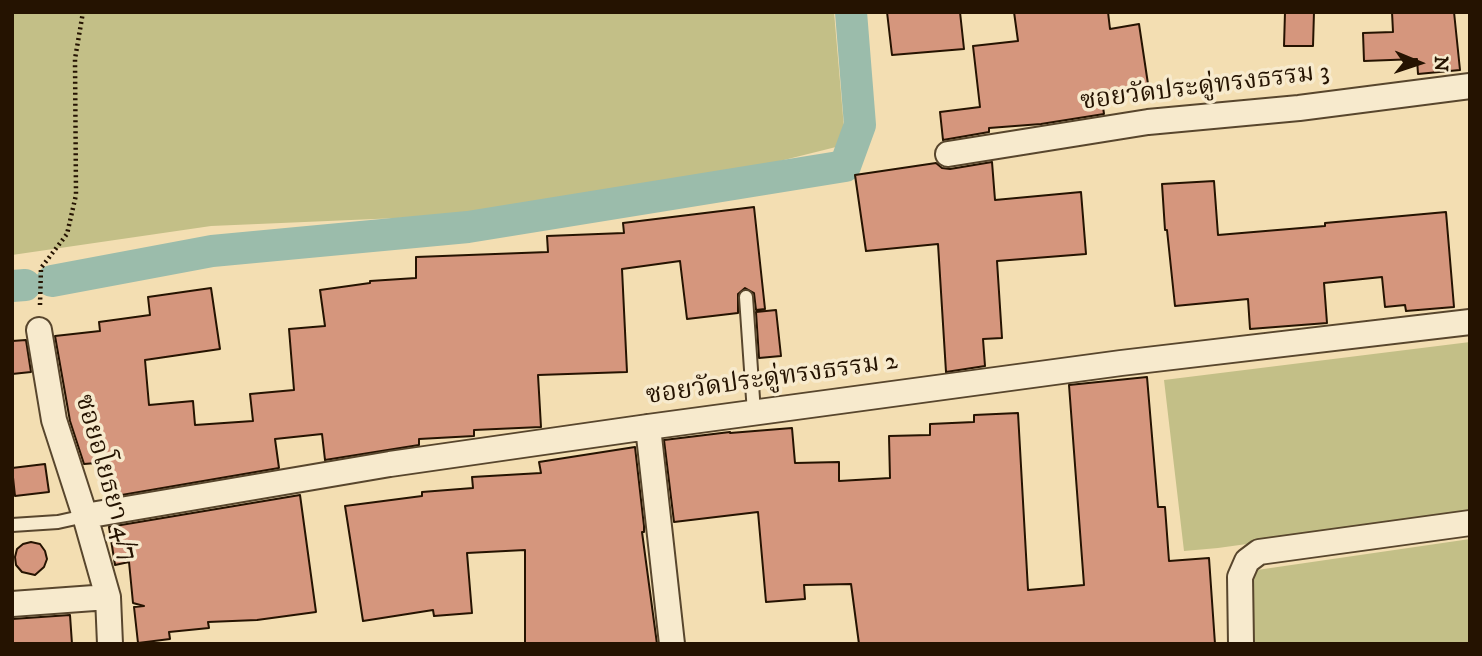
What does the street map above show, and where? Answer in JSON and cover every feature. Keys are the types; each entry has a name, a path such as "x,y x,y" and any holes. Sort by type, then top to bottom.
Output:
{"street":[{"name":"ซอยวัดประดู่ทรงธรรม 3","path":"948,154 1148,122 1299,108 1470,86"},
{"name":"ซอยวัดประดู่ทรงธรรม 2","path":"85,516 390,464 648,427 1121,363 1470,322"},
{"name":"ซอยอโยธยา 4/7","path":"39,330 54,419 108,597 110,644"},
{"path":"648,427 672,644"},
{"path":"1241,644 1240,577 1247,561 1259,552 1470,523"},
{"path":"12,604 108,597"}],"lane":[{"path":"746,297 754,413"},
{"path":"12,525 58,522 85,516"}],"path":[{"path":"39,330 41,268 67,234 76,195 75,59 83,12"}],"shaded area":[{"path":"12,12 834,12 844,128 836,147 708,179 468,215 211,226 12,255"},
{"path":"1470,342 1470,513 1184,551 1164,380"},
{"path":"1470,539 1470,644 1252,644 1247,583 1257,570"}],"building":[{"path":"887,12 960,12 964,49 892,55"},
{"path":"1014,12 1108,12 1110,29 1139,24 1148,84 1101,92 1104,114 1041,124 989,128 989,132 943,140 940,112 980,107 973,46 1018,41"},
{"path":"1285,12 1314,12 1313,46 1284,46"},
{"path":"1392,12 1454,12 1460,70 1418,74 1417,59 1364,61 1363,33 1393,32"},
{"path":"992,162 995,200 1081,192 1086,254 997,261 1002,338 983,339 985,366 946,372 938,244 866,251 855,175 936,163 942,168 950,169"},
{"path":"1214,181 1218,235 1446,212 1454,307 1406,311 1405,305 1385,307 1382,277 1324,283 1327,323 1250,329 1248,299 1175,306 1162,184"},
{"path":"754,207 765,309 756,310 754,293 745,288 738,294 738,313 687,319 680,261 622,269 627,372 538,375 541,427 474,430 474,436 419,439 419,445 325,460 322,434 275,439 279,468 110,497 109,462 84,464 70,421 55,336 100,331 99,322 150,315 148,297 211,288 220,349 145,360 149,405 193,401 195,425 253,421 250,394 294,390 289,329 325,326 320,290 370,281 416,278 416,257 548,252 547,236 624,233 623,223"},
{"path":"776,310 781,356 759,358 756,312"},
{"path":"26,340 31,372 12,374 12,341"},
{"path":"1147,377 1158,507 1165,507 1169,561 1209,558 1215,644 859,644 851,584 804,585 805,599 766,602 758,512 674,522 664,440 792,428 795,463 839,462 839,481 890,478 889,436 930,435 930,424 974,422 974,415 1018,413 1028,590 1084,585 1069,385"},
{"path":"635,447 644,526 642,532 657,644 525,644 525,550 467,553 472,613 434,616 433,610 363,621 345,506 422,496 422,492 473,488 472,477 541,473 539,462"},
{"path":"45,464 49,492 15,496 12,468"},
{"path":"300,495 316,612 257,620 208,622 209,628 169,632 170,639 138,643 134,607 144,606 133,603 129,562 115,565 109,527"},
{"path":"31,542 40,544 47,559 44,567 35,575 22,572 16,565 15,557 17,549"},
{"path":"70,615 72,644 12,644 12,619"}],"waterway":[{"path":"52,281 212,251 468,227 845,166 860,125 851,12"},
{"path":"12,286 25,285"}]}
